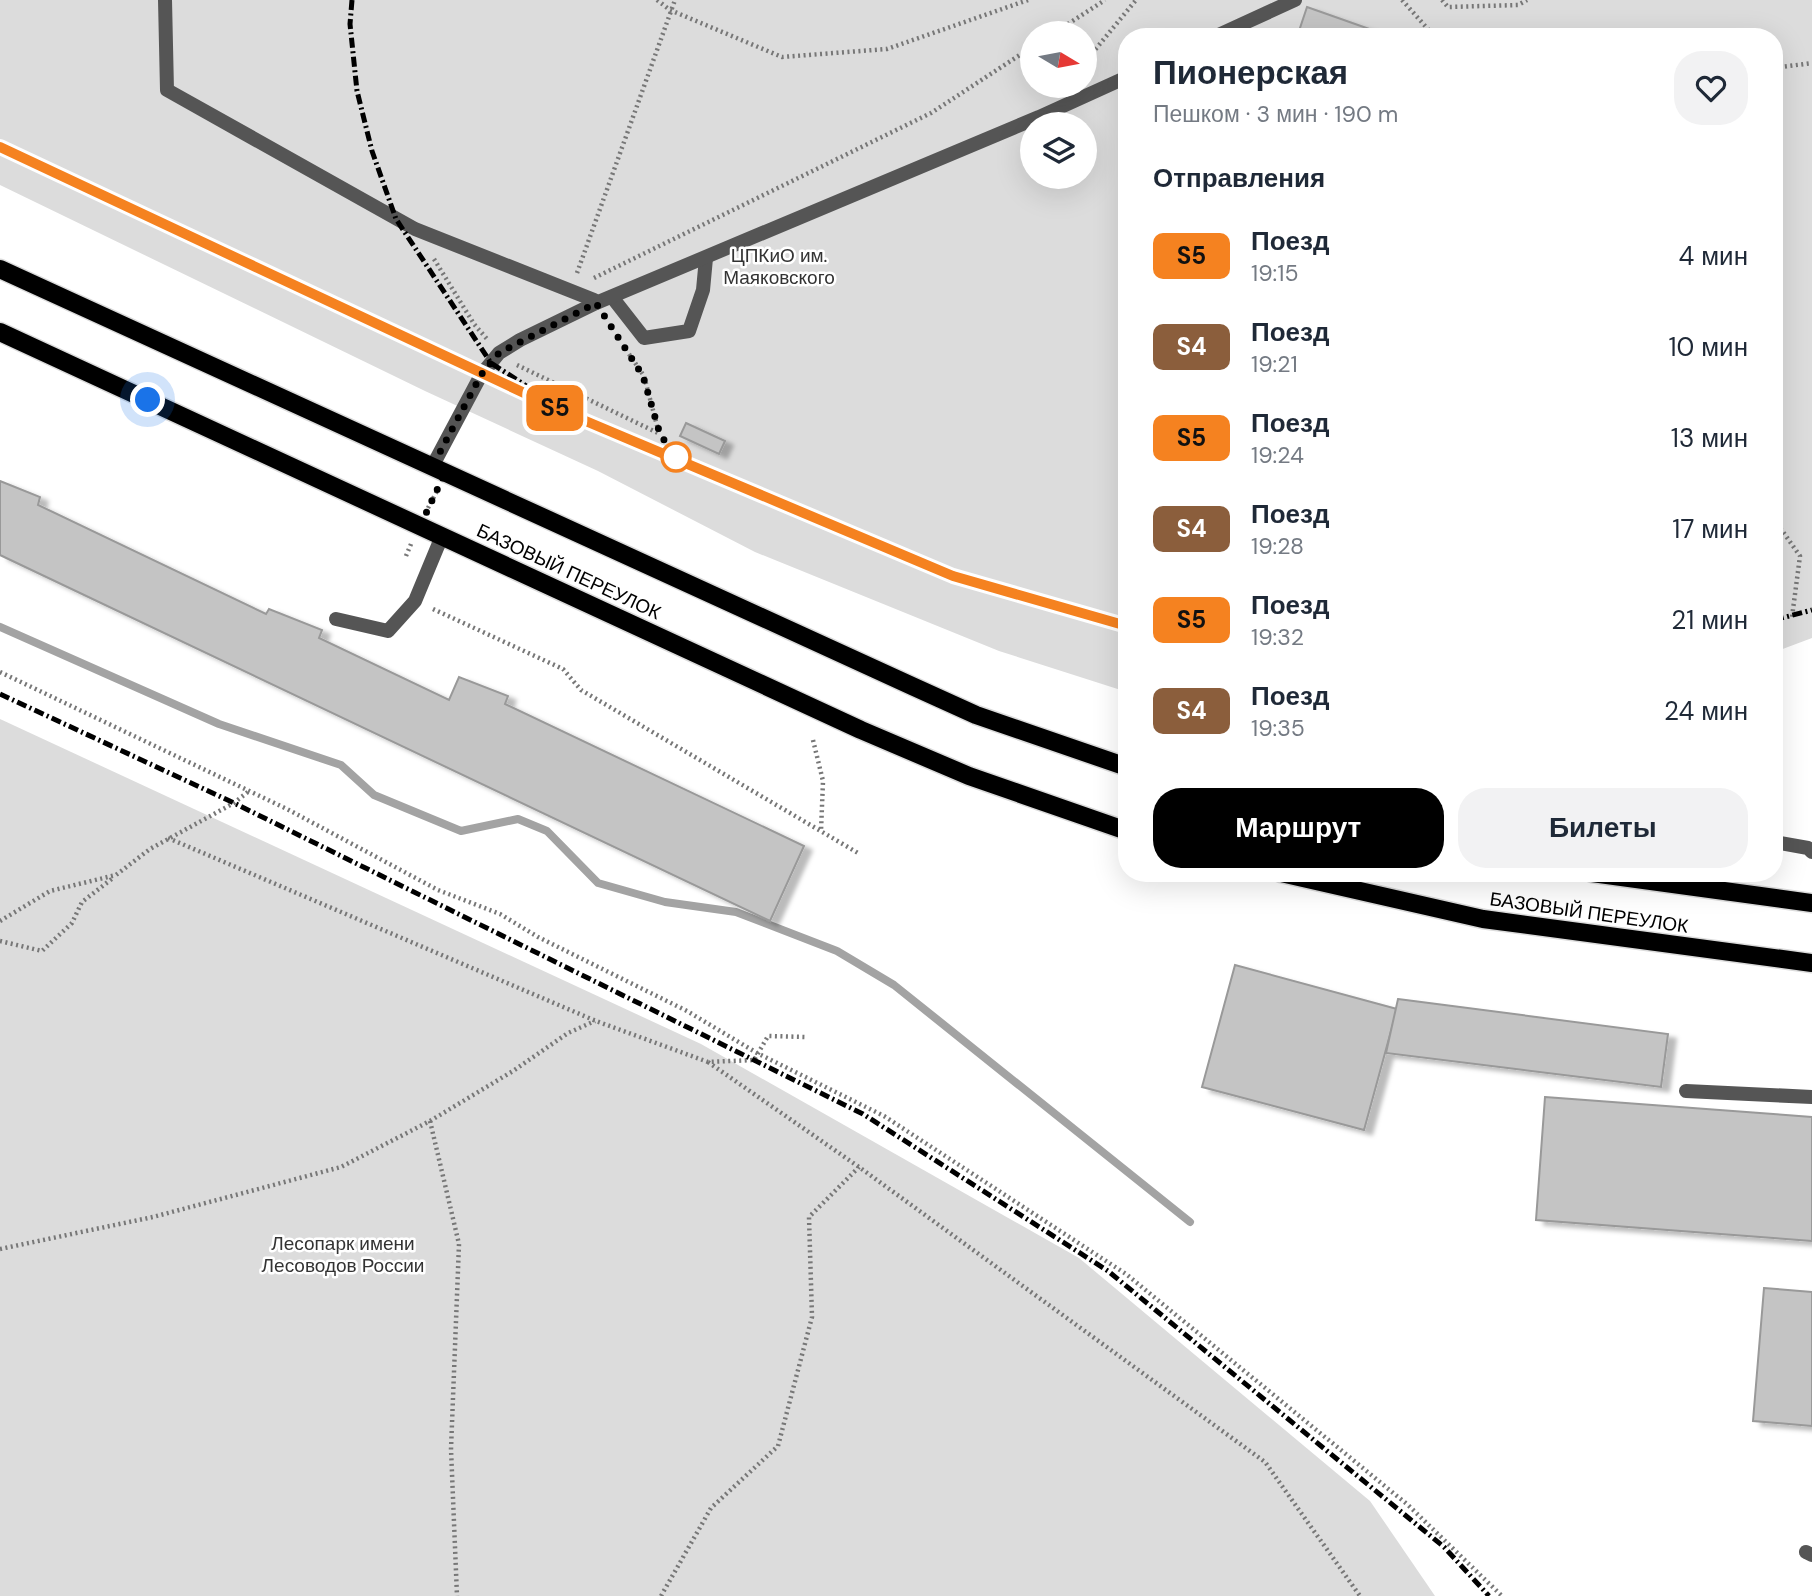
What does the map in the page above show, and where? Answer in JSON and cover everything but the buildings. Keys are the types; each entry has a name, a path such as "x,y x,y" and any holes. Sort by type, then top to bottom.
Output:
{"main road":[{"name":"БАЗОВЫЙ ПЕРЕУЛОК","path":"0,269 976,715 1118,764"},
{"name":"БАЗОВЫЙ ПЕРЕУЛОК","path":"0,332 861,730 970,776 1118,828"},
{"name":"БАЗОВЫЙ ПЕРЕУЛОК","path":"1321,882 1483,919 1812,963"},
{"name":"БАЗОВЫЙ ПЕРЕУЛОК","path":"1658,882 1812,903"}],"street":[{"path":"165,0 167,90 396,219 571,290 596,303"},
{"path":"1233,28 1294,0"},
{"path":"439,470 481,375 499,353 596,303 1118,81"},
{"path":"612,297 644,338 689,331 703,290 706,258"},
{"path":"336,619 388,631 415,601 442,536"},
{"path":"1783,844 1808,848 1812,852"},
{"path":"1686,1091 1812,1097"}],"path":[{"path":"657,0 670,10 782,57 887,49 1028,0"},
{"path":"571,290 670,10 676,0"},
{"path":"1073,21 1105,0"},
{"path":"1097,47 1136,0"},
{"path":"1402,0 1423,28"},
{"path":"1442,0 1448,7 1518,5 1527,0"},
{"path":"571,290 931,113 1020,55"},
{"path":"1783,67 1812,63"},
{"path":"623,345 643,376 660,434"},
{"path":"406,556 420,526 439,470"},
{"path":"1783,531 1800,555 1792,617"},
{"path":"415,601 563,669 581,690 858,853"},
{"path":"0,672 249,792 438,890 500,914 538,937 687,1011 757,1053 884,1116 1126,1274 1408,1505 1502,1596"},
{"path":"813,740 823,781 821,831"},
{"path":"0,941 42,951 72,923 82,902 116,875 168,838 234,803 249,792"},
{"path":"168,838 596,1021 708,1062 859,1167 1265,1462 1360,1596"},
{"path":"0,921 50,891 116,875"},
{"path":"0,1249 153,1217 341,1167 430,1121 513,1071 568,1033 596,1021"},
{"path":"708,1062 754,1060 768,1036 807,1037"},
{"path":"430,1121 459,1244 450,1449 457,1596"},
{"path":"661,1596 711,1508 778,1446 812,1317 809,1217 859,1167"}],"green space":[{"name":"ЦПКиО им. Маяковского","path":"0,0 1812,0 1812,638 1783,649 1783,28 1118,28 1118,689 999,651 755,552 598,471 425,391 0,185"},
{"name":"Лесопарк имени Лесоводов России","path":"0,719 701,1044 1079,1258 1370,1501 1435,1596 0,1596"}],"waterway":[{"path":"0,627 219,724 341,765 374,795 461,831 518,819 547,831 598,883 665,902 736,912 837,951 894,985 1190,1222"}],"railway":[{"path":"352,0 350,24 357,91 372,151 396,219 491,363 531,389"},
{"path":"0,147 569,414 953,576 1118,623"},
{"path":"1783,618 1812,610"},
{"path":"0,694 234,803 863,1114 1108,1271 1444,1547 1489,1596"}],"train":[{"name":"S5","path":"0,147 569,414 953,576 1118,623"}],"route":[{"path":"148,400 420,526 445,473 432,467 481,375 499,353 596,303 643,376 660,434 676,457"}]}
